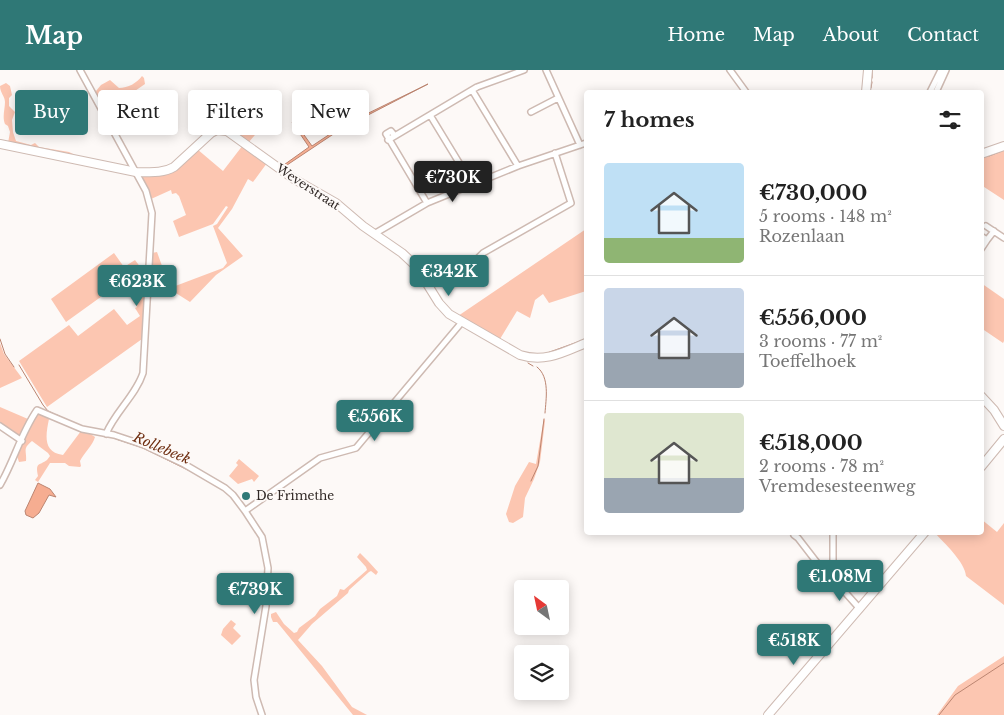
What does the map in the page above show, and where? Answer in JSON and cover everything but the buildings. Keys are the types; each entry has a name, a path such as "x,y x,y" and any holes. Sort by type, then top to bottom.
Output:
{"street":[{"path":"80,70 146,190 152,213 143,373 139,383 115,417 106,434"},
{"path":"427,203 386,134 391,131 394,136 472,90 524,70"},
{"path":"546,70 580,144"},
{"path":"730,70 745,90"},
{"path":"866,90 868,70"},
{"path":"931,90 941,70"},
{"path":"937,90 946,70"},
{"path":"472,90 518,166"},
{"path":"531,112 558,98"},
{"path":"430,115 472,184"},
{"name":"Weverstraat","path":"0,144 136,172 168,170 174,167 211,133 222,130 231,133 294,179 336,203 374,234 402,253 416,266 444,309 462,322 528,358 537,359 554,356 584,344"},
{"path":"374,234 427,203 518,166 584,143"},
{"path":"984,153 1004,146"},
{"path":"477,259 483,253 572,203 556,153"},
{"path":"986,226 1004,238"},
{"path":"984,244 994,231"},
{"path":"245,511 320,458 356,448 462,322"},
{"path":"984,399 994,410 1004,426"},
{"path":"0,485 37,410 82,429 144,445 203,474 233,495 262,537 268,568 265,617 254,680 256,697 262,715"},
{"path":"0,426 22,441"},
{"path":"984,463 1004,439"},
{"path":"794,535 825,574 833,576"},
{"path":"833,535 833,576 838,585 860,609"},
{"path":"768,715 922,535"}],"shaded area":[{"path":"142,76 145,84 136,90 98,90 97,96 96,91 101,85 110,80 119,88 129,86"},
{"path":"6,83 10,86 12,95 9,98 9,106 15,112 12,120 16,141 31,145 35,143 39,147 69,152 73,154 73,157 8,143 10,132 4,121 5,100 0,86"},
{"path":"428,84 369,115 369,113"},
{"path":"238,135 255,135 248,143"},
{"path":"301,135 304,135 312,146 328,135 332,135 284,167 281,167 309,147"},
{"path":"243,145 267,163 253,182 248,179 232,209 218,228 243,256 216,275 190,302 152,278 152,253 157,252 170,288 223,268 227,263 213,226 217,224 228,207 226,206 213,224 179,237 173,221 186,215 179,196 176,193 172,194 171,190 151,199 149,190 142,179 144,174 156,174 197,149 223,171"},
{"path":"1004,149 1004,200 984,187 984,156"},
{"path":"584,230 584,292 549,303 543,294 535,300 530,318 517,311 500,339 458,316"},
{"path":"114,253 124,267 135,260 141,268 66,322 51,299"},
{"path":"984,285 1004,299 1003,343 984,330"},
{"path":"140,292 144,292 142,339 47,407 19,361 69,325 78,336 114,309 127,325 140,316 131,298"},
{"path":"0,343 4,354 22,378 0,388"},
{"path":"0,407 28,419 21,437 0,423"},
{"path":"38,413 49,419 47,442 56,453 63,455 81,431 95,437 80,461 80,467 69,466 65,463 50,463 38,482 35,480 38,476 37,466 47,460 50,456 48,453 32,441 26,448 26,461 19,462 17,456 23,439"},
{"path":"544,418 540,462 525,498 523,517 513,523 509,522 506,514 515,486 529,462 536,464"},
{"path":"239,459 259,476 254,482 252,479 238,484 229,476 238,465 236,463"},
{"path":"38,483 50,489 56,497 49,495 39,513 33,518 26,515 25,511"},
{"path":"984,521 997,532 1004,523 1004,605 966,576 962,565 937,535 984,535"},
{"path":"360,553 378,572 376,575 371,571 369,572 312,624 298,640 322,666 352,707 367,715 353,715 277,622 273,622 271,614 276,612 284,624 294,633 297,632 320,609 337,596 340,589 344,590 367,570 357,557"},
{"path":"231,620 236,624 233,628 241,636 232,645 221,635 223,629"},
{"path":"1004,656 1004,715 937,715 958,686"}],"waterway":[{"path":"872,70 872,78"},
{"path":"871,88 872,82"},
{"path":"989,156 1002,151"},
{"name":"Rollebeek","path":"0,339 5,354 14,367"},
{"path":"547,353 584,340"},
{"path":"528,363 533,366"},
{"name":"Rollebeek","path":"19,365 43,405 54,414"},
{"path":"537,367 546,382 545,413"},
{"name":"Rollebeek","path":"57,415 83,427"},
{"path":"531,481 538,466 544,419"},
{"name":"Rollebeek","path":"116,439 143,448 192,472"},
{"path":"939,715 955,695 1004,663"},
{"name":"Rollebeek","path":"252,687 253,695"}],"place":[{"name":"De Frimethe","path":"246,496"}]}
